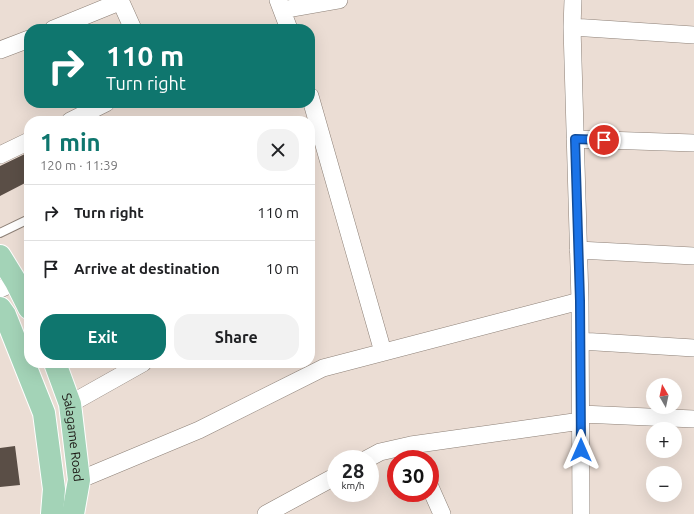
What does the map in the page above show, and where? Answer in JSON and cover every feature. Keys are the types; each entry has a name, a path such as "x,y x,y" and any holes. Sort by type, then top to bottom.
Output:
{"main road":[{"path":"0,256 8,285 24,303"},
{"path":"0,308 6,315 24,361"},
{"path":"27,368 44,413 54,489 52,514"},
{"name":"Salagame Road","path":"57,368 70,404 79,480 73,514"}],"street":[{"path":"66,24 117,4 120,0 131,24"},
{"path":"287,24 280,5 339,0"},
{"path":"573,0 572,27 580,301 581,514"},
{"path":"572,27 694,35"},
{"path":"0,50 24,41"},
{"path":"80,116 96,108"},
{"path":"313,108 383,352"},
{"path":"575,139 694,142"},
{"path":"0,155 24,143"},
{"path":"578,250 694,256"},
{"path":"79,480 199,430 323,368 580,301"},
{"path":"580,341 694,348"},
{"path":"70,404 134,368"},
{"path":"424,450 581,417 694,419"},
{"path":"266,514 327,481"},
{"path":"437,502 442,514"}],"lane":[{"path":"0,233 24,221"}],"building":[{"path":"24,154 24,184 0,196 0,166"},
{"path":"15,446 20,485 0,487 0,448"}],"route":[{"path":"581,450 580,301 575,139 604,140"}]}
